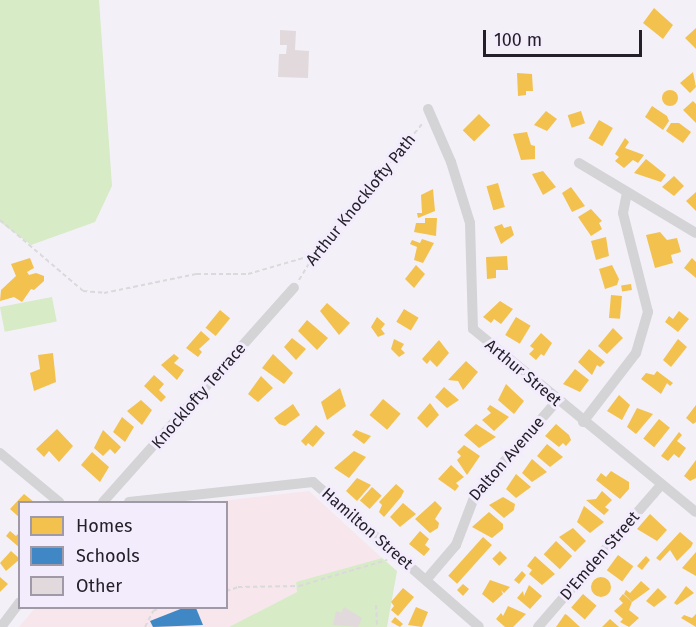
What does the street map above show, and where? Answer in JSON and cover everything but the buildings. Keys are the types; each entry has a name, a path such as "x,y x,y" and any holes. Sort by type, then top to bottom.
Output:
{"street":[{"name":"Arthur Street","path":"429,112 470,223 473,329 557,401 696,512"},
{"path":"579,163 696,233"},
{"path":"583,422 636,353 648,312 623,213 627,192"},
{"name":"Knocklofty Terrace","path":"104,501 294,288"},
{"name":"Dalton Avenue","path":"426,580 456,545 475,495 557,401"},
{"path":"0,453 58,501"},
{"name":"Hamilton Street","path":"138,501 313,482 479,627"},
{"name":"D'Emden Street","path":"538,627 661,485"},
{"path":"1,627 18,605"}],"path":[{"name":"Arthur Knocklofty Path","path":"294,288 314,255 429,112"},
{"path":"0,220 83,291 104,293 196,274 248,274 314,255"},
{"path":"228,590 238,587 299,586 393,558"},
{"path":"376,605 377,627"},
{"path":"145,627 153,610 156,609"}],"shaded area":[{"path":"309,491 382,558 296,582 297,592 229,627 19,627 34,609 228,609 228,501 222,501"}],"green space":[{"path":"0,0 99,0 112,186 95,222 31,245 0,222"},
{"path":"52,297 57,322 5,332 0,307"},
{"path":"382,558 397,571 387,627 229,627 297,592 296,582"}]}
